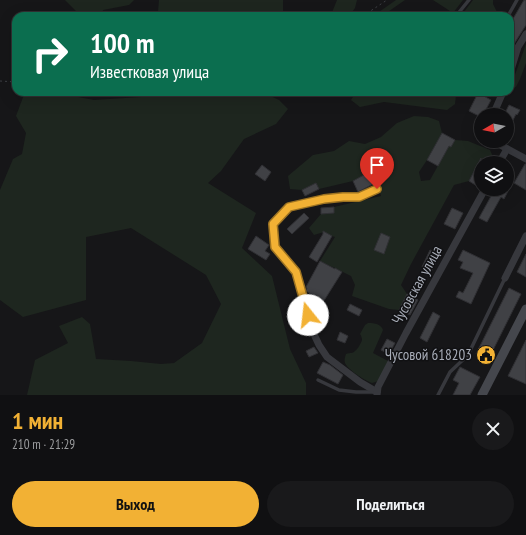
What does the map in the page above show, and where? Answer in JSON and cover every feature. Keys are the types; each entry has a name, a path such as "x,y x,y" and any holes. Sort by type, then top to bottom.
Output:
{"street":[{"path":"514,60 518,47 526,34"},
{"path":"496,108 501,96"},
{"path":"503,156 507,148 526,159"},
{"path":"377,189 359,197 324,199 289,207 273,224 275,247 296,272 312,330 323,351 331,361 377,394"},
{"name":"Чусовская улица","path":"377,394 406,333 480,196"},
{"path":"505,278 526,236"},
{"path":"482,395 526,309"}],"lane":[{"path":"459,12 469,0"},
{"path":"510,12 517,0"},
{"path":"438,395 450,372 468,355 505,278"},
{"path":"318,380 339,390 377,394"}],"path":[{"path":"369,12 387,0"},
{"path":"0,81 12,82"}],"shaded area":[{"path":"65,0 134,0 129,5 103,10 103,12 77,12"},
{"path":"159,0 283,0 283,12 158,12"},
{"path":"337,0 357,0 355,8 352,12 332,12"},
{"path":"396,0 405,0 388,12 379,12"},
{"path":"433,0 463,0 454,12"},
{"path":"473,0 493,0 493,4 497,12 464,12"},
{"path":"526,44 526,63 516,87 514,87 514,78"},
{"path":"24,96 73,96 94,100 156,96 270,96 279,100 288,109 276,124 244,139 221,171 208,183 256,213 242,248 272,276 290,349 306,383 306,395 27,395 35,360 68,343 59,326 82,317 90,324 96,359 161,364 174,363 202,343 221,304 206,275 131,228 86,237 86,300 23,317 0,300 0,190 13,159 22,154 26,133 16,116"},
{"path":"354,96 456,96 455,104 447,110 384,102 360,107 351,100"},
{"path":"414,116 428,117 439,121 442,133 419,172 421,181 430,180 449,146 451,147 455,140 468,141 474,143 474,148 485,148 490,150 493,156 474,156 474,172 469,181 454,185 401,285 407,294 399,310 389,309 352,296 355,285 351,276 320,261 335,237 324,232 314,235 309,228 321,214 334,213 334,207 381,196 377,182 371,171 353,181 319,189 316,183 302,190 290,189 288,176 313,155 334,151 349,141 365,144 381,137 397,123"},
{"path":"368,323 381,326 383,330 373,353 388,361 379,381 372,383 353,372 345,363 346,354 357,350 362,340 360,334 365,325"}],"building":[{"path":"524,0 526,0 526,25 514,44 514,17"},
{"path":"476,96 484,96 491,100 487,108 474,108 474,114 469,111"},
{"path":"509,105 520,110 514,118 514,108 508,108"},
{"path":"442,133 455,140 451,147 449,146 438,166 427,160"},
{"path":"525,164 526,164 526,190 514,183"},
{"path":"262,165 271,172 265,181 255,174"},
{"path":"371,171 377,182 358,192 353,181"},
{"path":"474,171 474,184 469,181"},
{"path":"316,183 319,189 305,196 302,190"},
{"path":"491,196 506,196 504,199 501,197 487,222 479,218"},
{"path":"334,207 334,213 321,214 321,208"},
{"path":"452,208 463,213 455,229 444,224"},
{"path":"304,213 309,218 292,234 287,229"},
{"path":"323,231 332,236 317,262 309,257 323,234"},
{"path":"381,233 390,237 384,254 374,250"},
{"path":"256,236 269,245 265,251 270,254 266,260 248,249"},
{"path":"430,250 440,255 431,272 422,267"},
{"path":"463,250 490,263 471,304 456,297 459,291 463,293 473,273 460,268 463,262 458,260"},
{"path":"526,254 526,277 517,272"},
{"path":"320,261 342,272 320,307 314,304 318,298 306,291 306,287"},
{"path":"509,288 521,294 488,360 476,354"},
{"path":"407,294 418,300 410,315 399,310"},
{"path":"350,304 362,310 359,316 347,310"},
{"path":"433,312 440,316 427,342 420,338"},
{"path":"340,332 348,336 345,343 337,340"},
{"path":"387,339 395,343 389,354 381,350"},
{"path":"526,340 526,384 508,376"},
{"path":"314,347 318,353 309,357 306,351"},
{"path":"323,362 330,365 343,375 338,384 317,373"},
{"path":"460,367 480,377 470,395 453,395 459,383 453,380"}],"place":[{"name":"Чусовой 618203","path":"486,355"}],"route":[{"path":"308,315 296,272 275,247 273,224 289,207 324,199 359,197 377,189"}]}
